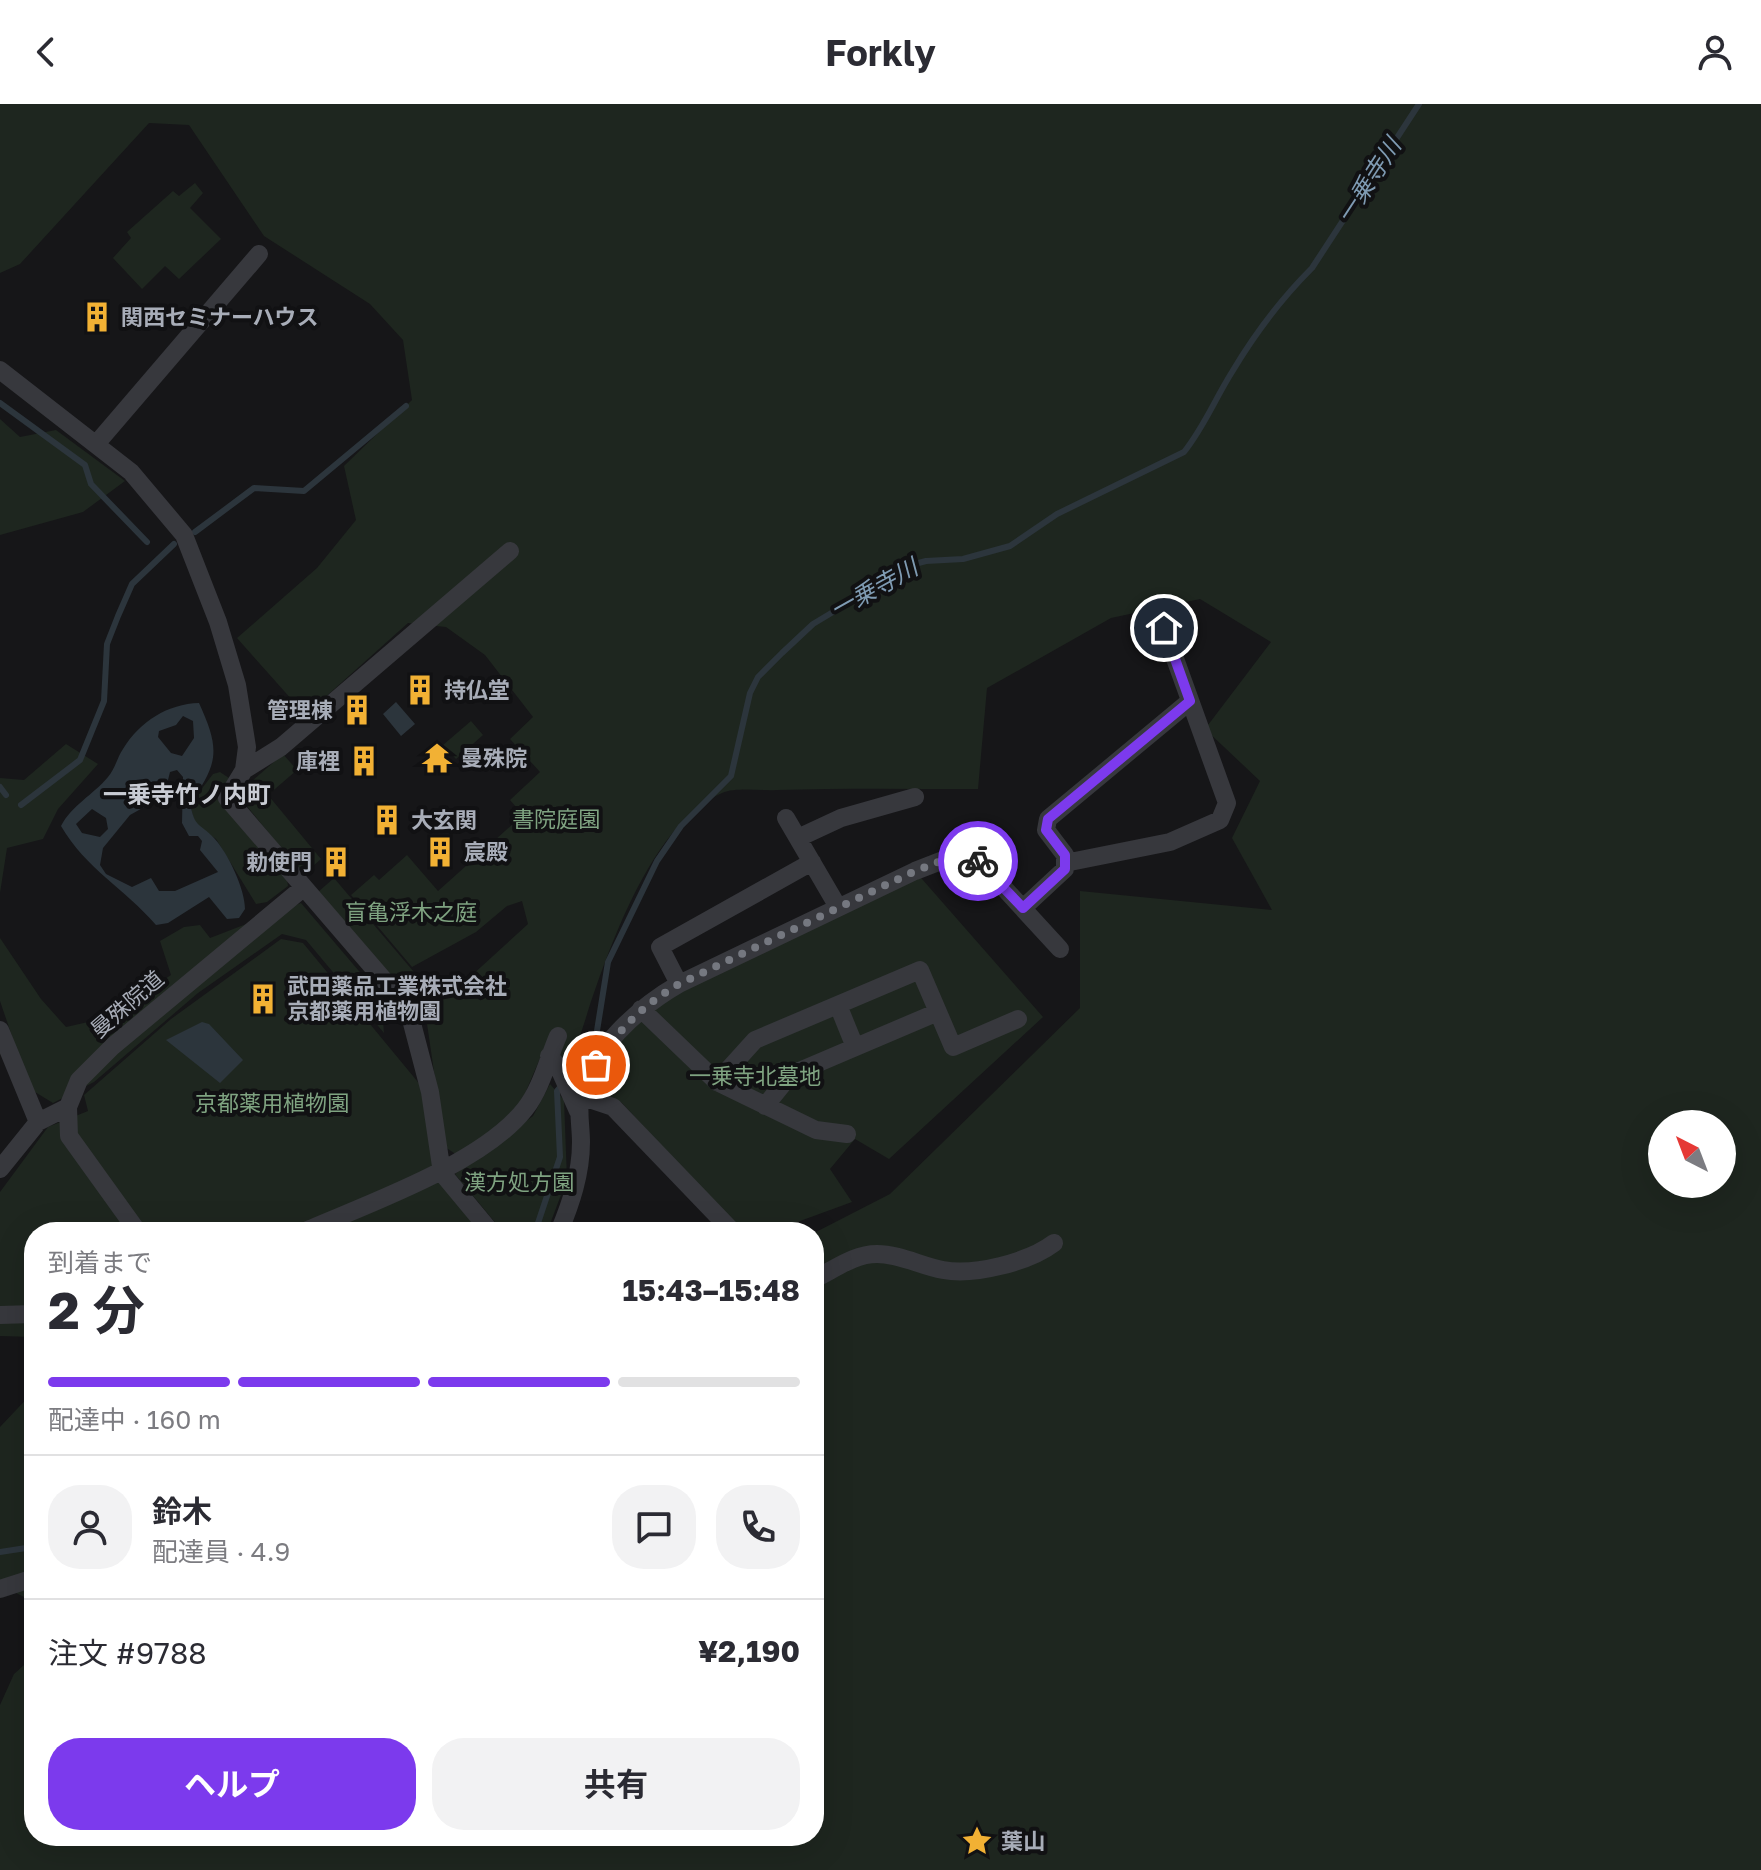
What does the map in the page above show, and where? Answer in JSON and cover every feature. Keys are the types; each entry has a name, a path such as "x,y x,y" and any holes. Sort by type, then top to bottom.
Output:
{"street":[{"path":"97,443 259,254"},
{"path":"0,370 131,472 184,535 218,622 237,685 247,747 244,770 227,798 408,1008 430,1092 442,1173 483,1222"},
{"path":"244,770 281,747 510,551"},
{"path":"1065,863 1170,842 1220,820 1227,803 1164,628"},
{"path":"1023,908 1065,869 1065,855 1046,830 1048,819 1190,701"},
{"path":"798,838 841,818 915,797"},
{"path":"786,818 838,907"},
{"path":"576,1100 621,1027 641,1009 679,984 838,907 969,850 1060,949"},
{"path":"679,984 660,947 812,862"},
{"name":"曼殊院道","path":"68,1107 79,1080 113,1046 303,888"},
{"path":"717,1082 755,1040 920,970 953,1047 1018,1019"},
{"path":"838,1005 855,1047"},
{"path":"641,1009 717,1082 816,1130 847,1134"},
{"path":"765,1106 790,1075 938,1012"},
{"path":"0,1030 38,1122"},
{"path":"327,1222 442,1173 508,1126 526,1108 554,1061 558,1036"},
{"path":"554,1061 576,1100 578,1172 562,1222"},
{"path":"576,1100 613,1107 723,1222"},
{"path":"0,1169 38,1122 68,1107 69,1136 131,1222"},
{"path":"824,1274 857,1256 876,1254 959,1271 1025,1261 1054,1243"},
{"path":"0,1315 24,1314"},
{"path":"0,1589 24,1581"}],"green space":[{"path":"0,104 1761,104 1761,1870 0,1870 0,1705 14,1674 24,1665 24,1846 824,1846 824,1228 890,1194 1080,1008 1080,891 1272,910 1232,838 1260,781 1205,729 1271,642 1200,599 1111,618 987,688 978,789 734,790 722,793 693,811 668,839 645,874 626,912 608,953 571,1065 544,1049 517,1112 457,1155 445,1147 425,1010 450,981 470,977 528,924 522,901 507,906 476,932 412,967 351,895 374,875 379,880 407,855 438,891 523,815 510,800 540,772 510,739 533,717 485,655 446,627 408,623 312,709 301,710 237,638 317,568 356,520 344,466 412,400 403,340 370,304 264,236 189,125 149,123 20,264 0,273"},
{"path":"195,183 203,193 190,208 221,239 179,279 165,266 142,289 113,258 131,238 127,232 173,191 179,196"},
{"path":"0,419 20,437 56,430 125,481 83,512 0,535"},
{"path":"471,721 483,735 456,759 443,745"},
{"path":"66,744 98,764 58,809 43,839 7,848 0,893 0,778 24,780"},
{"path":"283,754 297,770 268,795 321,859 303,875 237,794"},
{"path":"220,772 229,778 227,785 287,879 288,886 267,902 256,904 216,839 195,825 190,804 213,774"},
{"name":"一乗寺北墓地","path":"915,871 1043,1017 889,1159 855,1139 830,1169 852,1202 797,1222 732,1222 622,1103 584,1088 649,1001"},
{"path":"334,878 425,985 410,999 318,892"},
{"path":"301,903 381,997 384,1033 306,940 282,934 198,993 94,1082 53,1103 30,1089 0,1001 0,938 41,999 66,1027 106,1018 171,975 160,941 184,927 200,925 210,938"},
{"name":"京都薬用植物園","path":"281,939 303,943 427,1093 434,1175 474,1222 24,1222 24,1337 0,1336 0,1192 48,1127 88,1111 84,1095 171,1019"},
{"name":"漢方処方園","path":"550,1084 564,1100 567,1179 551,1222 495,1222 455,1174 533,1116"},
{"path":"24,1402 24,1597 0,1585 0,1427"}],"shaded area":[{"path":"396,702 415,724 401,736 383,714"},
{"path":"199,703 213,744 211,766 190,803 192,811 196,821 214,838 230,862 239,882 245,909 239,918 227,919 209,897 168,923 156,925 82,854 61,826 71,812 108,777 123,749 146,722 188,704","holes":["183,716 193,721 194,738 182,756 171,753 158,737 159,731 176,725","177,770 183,777 182,823 189,836 198,836 202,841 200,850 218,872 175,891 159,891 151,878 132,887 106,874 100,865 103,848 130,815 164,796 170,772","92,809 106,818 108,829 100,837 82,833 76,824"]},
{"path":"202,1022 209,1024 243,1060 220,1083 166,1040"}],"waterway":[{"name":"一乗寺川","path":"538,1222 560,1157 557,1091 587,1056 596,1037 608,962 657,861 681,826 731,776 750,693 758,677 813,624 911,565 963,559 1010,546 1057,514 1184,452 1249,344 1312,268 1419,104"},
{"path":"0,403 85,465 91,484 147,542"},
{"path":"195,532 254,488 304,491 406,406"},
{"path":"21,805 80,760 104,701 107,644 118,616 132,584 174,544"},
{"path":"0,787 6,795"},
{"name":"一乗寺川","path":"0,1552 24,1548"}],"way so far":[{"path":"596,1065 621,1027 649,1001 679,984 915,871 969,850 978,861"}],"place":[{"name":"関西セミナーハウス","path":"97,317"},
{"name":"持仏堂","path":"420,690"},
{"name":"管理棟","path":"357,710"},
{"name":"曼殊院","path":"437,758"},
{"name":"庫裡","path":"364,761"},
{"name":"大玄関","path":"387,820"},
{"name":"宸殿","path":"440,852"},
{"name":"勅使門","path":"336,862"},
{"name":"武田薬品工業株式会社 京都薬用植物園","path":"263,999"},
{"name":"葉山","path":"977,1841"}],"district":[{"name":"一乗寺竹ノ内町","path":"187,795"}],"route":[{"path":"978,861 1023,908 1065,869 1065,855 1046,830 1048,819 1190,701 1164,628"}],"park label":[{"name":"書院庭園","path":"556,819"},
{"name":"盲亀浮木之庭","path":"411,912"}]}
